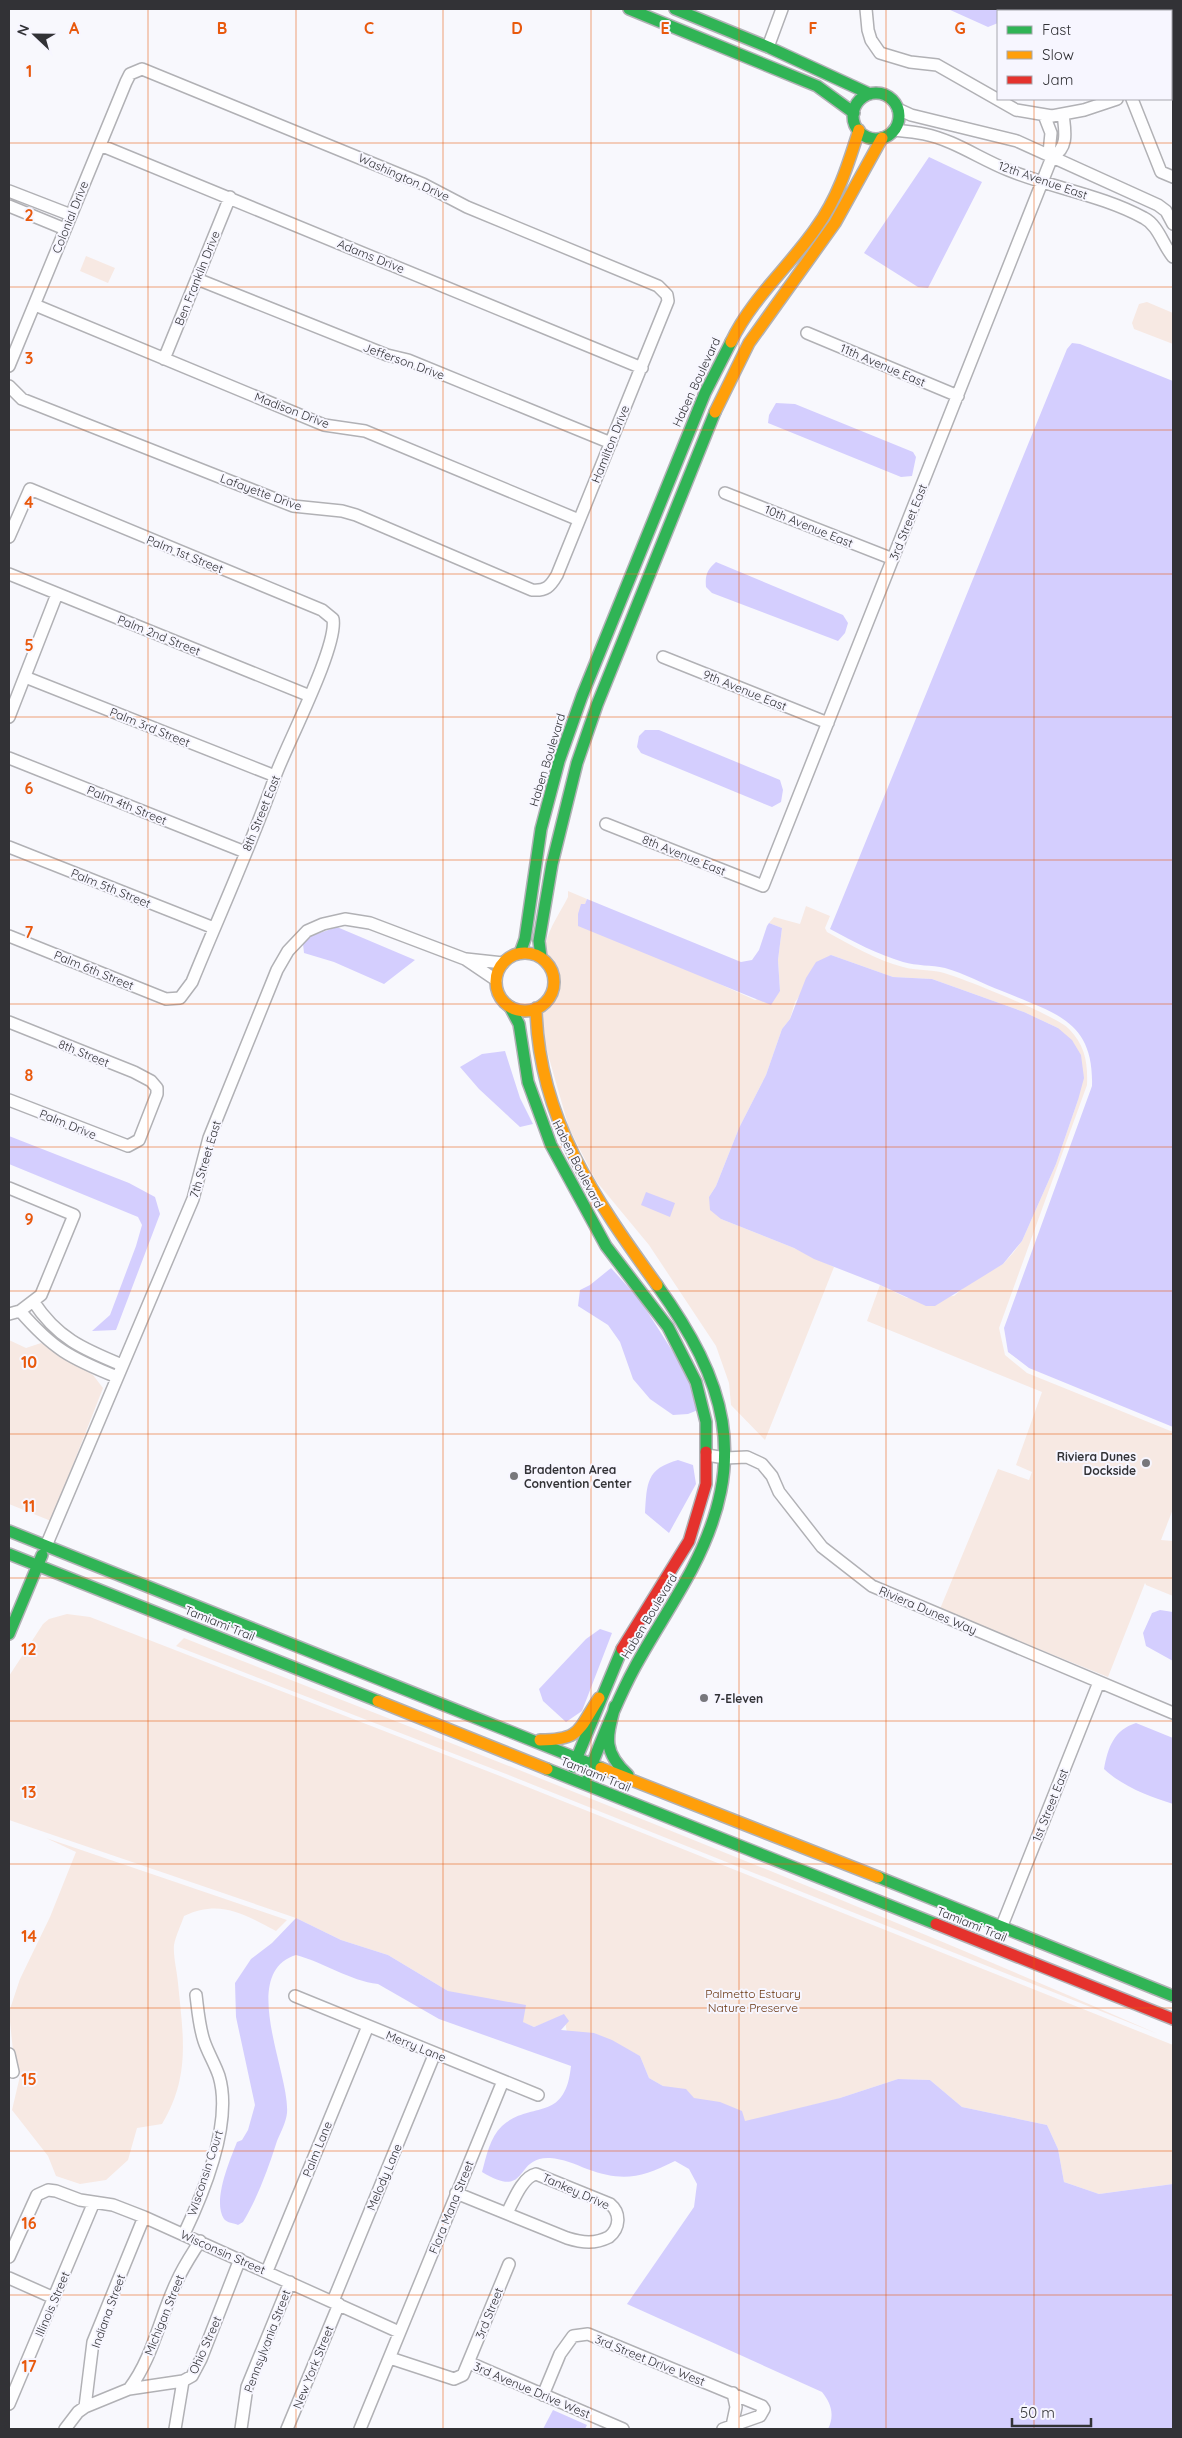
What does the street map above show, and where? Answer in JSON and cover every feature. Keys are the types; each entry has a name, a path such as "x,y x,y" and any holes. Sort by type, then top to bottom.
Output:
{"main road":[{"path":"633,9 818,86 854,113"},
{"path":"675,9 768,47 870,94"},
{"path":"541,958 539,941 552,864 577,763 597,705 654,561 734,370 763,322 835,223 882,138 894,130 899,116 898,109 889,96 882,93 870,94 860,99 854,113 854,120 859,130 868,137 882,138"},
{"name":"Haben Boulevard","path":"520,953 525,939 532,881 552,783 582,696 638,555 716,367 736,331 766,288 816,229 828,210 842,183 859,130"},
{"path":"520,953 527,953 541,958 552,971 554,980 550,997 536,1008 519,1010 510,1007 500,996 496,980 503,963 510,957 520,953"},
{"name":"Haben Boulevard","path":"510,1007 519,1024 528,1082 540,1119 569,1181 606,1246 668,1327 686,1359 703,1407 707,1455 706,1484 689,1541 632,1630 599,1698 569,1777"},
{"name":"Haben Boulevard","path":"536,1008 535,1035 541,1068 557,1116 587,1178 626,1242 687,1326 708,1365 723,1415 725,1458 719,1500 704,1546 643,1651 615,1706 585,1784"},
{"name":"Tamiami Trail","path":"9,1531 576,1758 746,1823 1001,1928 1173,1996"},
{"path":"9,1634 46,1546"},
{"name":"Tamiami Trail","path":"9,1554 1173,2019"},
{"path":"527,1738 552,1741 575,1735 599,1698"},
{"path":"615,1706 607,1744 609,1755 634,1780"}],"street":[{"path":"768,47 782,9"},
{"path":"866,9 871,40 880,52 910,62 937,65 997,99"},
{"name":"Colonial Drive","path":"9,366 126,82 136,70"},
{"name":"Washington Drive","path":"136,70 148,70 423,184 467,207 658,286 667,295"},
{"path":"998,100 1016,110 1044,115 1063,114 1112,100"},
{"path":"1132,100 1161,172 1173,177"},
{"name":"12th Avenue East","path":"898,109 911,115 1017,141 1158,205 1166,211 1173,224"},
{"path":"1044,115 1051,133 1049,153 1052,158 1060,153 1066,140 1063,114"},
{"name":"12th Avenue East","path":"894,130 925,134 954,144 1008,170 1118,206 1145,218 1152,224 1164,247 1173,257"},
{"name":"Adams Drive","path":"100,144 642,368"},
{"name":"3rd Street East","path":"763,886 1052,158"},
{"path":"9,191 71,215"},
{"name":"Ben Franklin Drive","path":"164,359 230,197"},
{"path":"9,206 65,229"},
{"name":"Jefferson Drive","path":"197,279 387,356 408,360 611,443"},
{"name":"Hamilton Drive","path":"545,590 552,584 557,575 667,308 667,295"},
{"name":"Madison Drive","path":"35,305 324,425 365,432 579,520"},
{"name":"11th Avenue East","path":"808,334 958,396"},
{"name":"Lafayette Drive","path":"9,386 22,399 293,506 342,511 532,590 545,590"},
{"name":"Palm 1st Street","path":"9,537 30,489 322,610 333,619 334,625"},
{"name":"10th Avenue East","path":"725,493 893,559"},
{"path":"638,555 654,561"},
{"name":"Palm 2nd Street","path":"9,574 310,696"},
{"path":"9,718 57,594"},
{"name":"8th Street East","path":"180,998 192,982 275,776 310,696 332,638 334,625"},
{"name":"9th Avenue East","path":"663,657 828,723"},
{"name":"Palm 3rd Street","path":"25,677 275,776"},
{"name":"Palm 4th Street","path":"9,758 245,852"},
{"name":"8th Avenue East","path":"606,824 763,886"},
{"name":"Palm 5th Street","path":"9,847 214,928"},
{"name":"7th Street East","path":"46,1546 193,1199 209,1138 277,970 288,951 307,931 323,924 345,919 370,923 465,959 496,980"},
{"name":"Palm 6th Street","path":"9,936 166,999 180,998"},
{"name":"7th Street East","path":"465,959 503,963"},
{"name":"8th Street","path":"9,1022 134,1072 151,1081 158,1088 139,1140 128,1146"},
{"name":"Palm Drive","path":"9,1100 128,1146"},
{"path":"9,1188 74,1215 41,1295 14,1312 75,1360 117,1377"},
{"path":"606,1246 626,1242"},
{"path":"33,1301 51,1325 81,1348 122,1365"},
{"path":"41,1334 51,1325"},
{"path":"75,1360 81,1348"},
{"path":"707,1455 725,1458"},
{"name":"Riviera Dunes Way","path":"725,1458 747,1457 762,1464 772,1476 779,1492 822,1546 872,1586 1173,1713"},
{"name":"1st Street East","path":"1001,1928 1099,1682"},
{"name":"Wisconsin Court","path":"184,2234 209,2170 221,2125 222,2094 219,2077 204,2042 196,1995"},
{"name":"Merry Lane","path":"296,1996 538,2095"},
{"name":"Palm Lane","path":"267,2271 368,2026"},
{"name":"Melody Lane","path":"336,2302 435,2053"},
{"path":"9,2054 13,2072"},
{"name":"Flora Mana Street","path":"360,2429 503,2081"},
{"name":"Tankey Drive","path":"456,2193 567,2238 590,2242 609,2237 618,2222 616,2208 610,2204 536,2174 530,2176 526,2181 506,2213"},
{"name":"Wisconsin Street","path":"9,2257 37,2195 41,2192 56,2191 113,2206 144,2217 400,2332"},
{"name":"Illinois Street","path":"10,2401 94,2202"},
{"name":"Indiana Street","path":"85,2407 93,2342 144,2217"},
{"name":"Michigan Street","path":"129,2389 137,2379 177,2281 200,2241"},
{"name":"Ohio Street","path":"175,2429 183,2381 192,2376 201,2358 240,2259"},
{"name":"3rd Street","path":"470,2363 509,2264"},
{"path":"9,2278 54,2298"},
{"name":"Pennsylvania Street","path":"241,2429 247,2387 290,2282"},
{"name":"New York Street","path":"287,2429 336,2302"},
{"name":"3rd Street Drive West","path":"543,2395 566,2343 573,2336 582,2334 733,2393"},
{"name":"3rd Avenue Drive West","path":"390,2358 454,2379 463,2375 470,2363 623,2429"},
{"path":"64,2429 78,2412 85,2407 129,2389 183,2381"},
{"path":"728,2428 760,2416 764,2409 760,2404 733,2393"},
{"path":"728,2428 736,2407 733,2393"}],"green space":[{"path":"86,256 115,268 108,283 80,271"},
{"path":"1147,302 1173,313 1173,344 1134,329 1132,323 1139,304"},
{"path":"568,891 587,899 585,904 702,976 755,1000 780,991 778,960 782,928 769,923 774,917 800,924 806,906 830,916 825,928 827,932 864,952 893,964 944,973 971,982 1030,1007 1061,1023 1079,1041 1087,1069 1087,1085 999,1328 1005,1355 1027,1373 1173,1432 1173,1509 1161,1540 1173,1541 1173,1596 1145,1583 1108,1677 940,1609 998,1469 1029,1480 1032,1472 1016,1465 1042,1392 867,1321 880,1285 907,1298 954,1296 969,1283 1003,1264 1022,1241 1056,1164 1078,1100 1058,1028 1024,1012 932,979 893,977 831,955 795,1002 790,1019 782,1029 766,1075 739,1128 716,1186 709,1197 721,1219 794,1248 834,1267 765,1440 731,1405 729,1383 716,1346 649,1245 596,1181 569,1128 541,1030 542,1012 552,1003 559,986 556,967 547,954 545,947 552,926 568,897"},
{"path":"9,1340 26,1348 41,1343 93,1375 103,1388 51,1521 9,1504"},
{"name":"Palmetto Estuary Nature Preserve","path":"67,1614 90,1617 500,1776 1173,2045 1173,2184 1099,2194 1064,2182 1058,2149 1047,2125 962,2107 930,2080 898,2079 837,2099 745,2122 649,2078 640,2056 594,2033 567,2033 564,2015 534,2027 448,1991 388,1955 341,1940 296,1918 9,1820 9,1676 43,1624 49,1619"},
{"path":"184,1638 795,1881 1158,2034 501,1772 176,1646"},
{"path":"46,1838 287,1920 276,1931 242,1914 220,1909 197,1911 184,1916 174,1945 182,2020 183,2055 177,2089 171,2106 162,2124 137,2128 128,2160 106,2180 80,2184 56,2176 48,2156 12,2110 20,2076 13,2051 9,2012 20,1979 50,1917 76,1852"}],"shaded area":[{"path":"948,9 1022,9 997,10 997,23 988,27"},
{"path":"1022,9 1079,9 1079,10"},
{"path":"929,157 982,182 928,288 918,287 864,253"},
{"path":"1072,343 1080,344 1173,381 1173,1427 1029,1368 1008,1352 1004,1328 1092,1086 1091,1064 1086,1046 1078,1033 1054,1013 1038,1006 952,970 893,959 830,929 1067,349"},
{"path":"776,403 795,404 913,452 916,457 912,476 901,477 768,423 769,415"},
{"path":"716,562 843,615 848,623 845,633 838,641 712,593 706,587 706,579 707,573"},
{"path":"645,730 659,730 780,780 783,790 781,802 772,807 641,753 637,747 639,736"},
{"path":"587,899 741,962 752,960 759,950 769,923 782,928 778,960 780,991 771,1005 578,926 578,914 581,904 585,904"},
{"path":"337,927 415,960 384,984 334,962 304,953 303,944 311,936"},
{"path":"831,955 893,977 932,979 1024,1012 1058,1028 1072,1040 1081,1055 1084,1078 1078,1100 1056,1164 1022,1241 1003,1264 935,1306 926,1306 878,1284 814,1259 794,1248 721,1219 710,1210 709,1197 716,1186 739,1128 766,1075 782,1029 790,1019 806,978 816,962"},
{"path":"505,1051 520,1098 533,1124 520,1127 479,1089 460,1067 482,1054"},
{"path":"9,1136 129,1183 155,1197 160,1214 116,1330 92,1331 110,1315 142,1225 138,1217 9,1164"},
{"path":"646,1192 675,1203 670,1217 641,1205"},
{"path":"611,1268 640,1300 687,1374 698,1410 688,1414 673,1415 650,1399 633,1379 620,1342 608,1325 578,1306 580,1290 590,1285"},
{"path":"678,1460 693,1465 696,1484 669,1533 645,1513 646,1493 654,1473 667,1464"},
{"path":"1160,1610 1173,1612 1173,1661 1146,1646 1143,1633 1152,1613"},
{"path":"600,1629 612,1633 582,1711 566,1722 543,1701 539,1689 586,1639"},
{"path":"1136,1723 1173,1738 1173,1804 1128,1786 1104,1769 1113,1740 1122,1730"},
{"path":"296,1918 341,1940 388,1955 448,1991 526,2005 523,2022 534,2027 564,2014 569,2021 561,2030 594,2033 612,2040 640,2056 649,2078 663,2086 686,2089 694,2098 720,2102 742,2111 745,2121 840,2098 898,2079 930,2080 962,2107 1047,2125 1058,2149 1064,2182 1099,2194 1173,2184 1173,2429 828,2429 832,2414 828,2400 822,2392 627,2304 694,2207 697,2184 689,2169 675,2161 652,2171 622,2177 611,2176 560,2159 550,2158 538,2159 531,2163 515,2180 508,2182 497,2180 482,2172 489,2147 494,2136 502,2126 513,2118 554,2104 562,2096 568,2084 571,2066 439,2019 378,1984 357,1979 296,1955 279,1965 271,1982 268,2002 271,2026 286,2095 286,2120 262,2183 243,2222 238,2225 227,2221 224,2219 221,2211 220,2202 223,2180 237,2142 242,2140 248,2130 255,2105 236,2017 235,1983 251,1959 272,1943"},
{"path":"553,2410 587,2425 585,2429 543,2429"}],"traffic: fast":[{"path":"629,9 817,86 854,113"},
{"path":"675,9 768,47 870,94"},
{"path":"876,93 889,97 895,103 899,116 895,129 889,135 876,139 863,135 857,129 853,116 857,103 863,97 876,93"},
{"path":"520,953 525,939 541,829 559,761 582,696 705,393 731,342"},
{"path":"541,957 539,941 552,864 577,763 597,705 715,412"},
{"path":"510,1007 519,1024 528,1082 551,1145 606,1246 668,1327 696,1382 706,1422 706,1452"},
{"path":"588,1775 628,1680 692,1569 710,1529 721,1491 725,1456 722,1421 714,1388 700,1354 681,1320 657,1285"},
{"path":"9,1531 601,1768"},
{"path":"9,1554 378,1701"},
{"path":"9,1634 42,1555"},
{"path":"573,1767 622,1649"},
{"path":"615,1706 610,1726 610,1751 628,1775"},
{"path":"547,1769 936,1924"},
{"path":"878,1877 1173,1996"}],"traffic: slow":[{"path":"731,342 749,311 824,217 842,181 859,130"},
{"path":"715,412 749,343 835,223 882,138"},
{"path":"525,953 541,958 549,966 554,982 549,998 541,1006 525,1011 509,1006 501,998 496,982 501,966 509,958 525,953"},
{"path":"536,1008 539,1048 547,1086 574,1156 612,1221 657,1285"},
{"path":"540,1740 564,1738 577,1731 599,1698"},
{"path":"378,1701 547,1769"},
{"path":"601,1768 878,1877"}],"traffic: jam":[{"path":"622,1649 689,1541 706,1484 706,1452"},
{"path":"936,1924 1173,2019"}],"place":[{"name":"Riviera Dunes Dockside","path":"1146,1463"},
{"name":"Bradenton Area Convention Center","path":"514,1476"},
{"name":"7-Eleven","path":"704,1698"}]}
